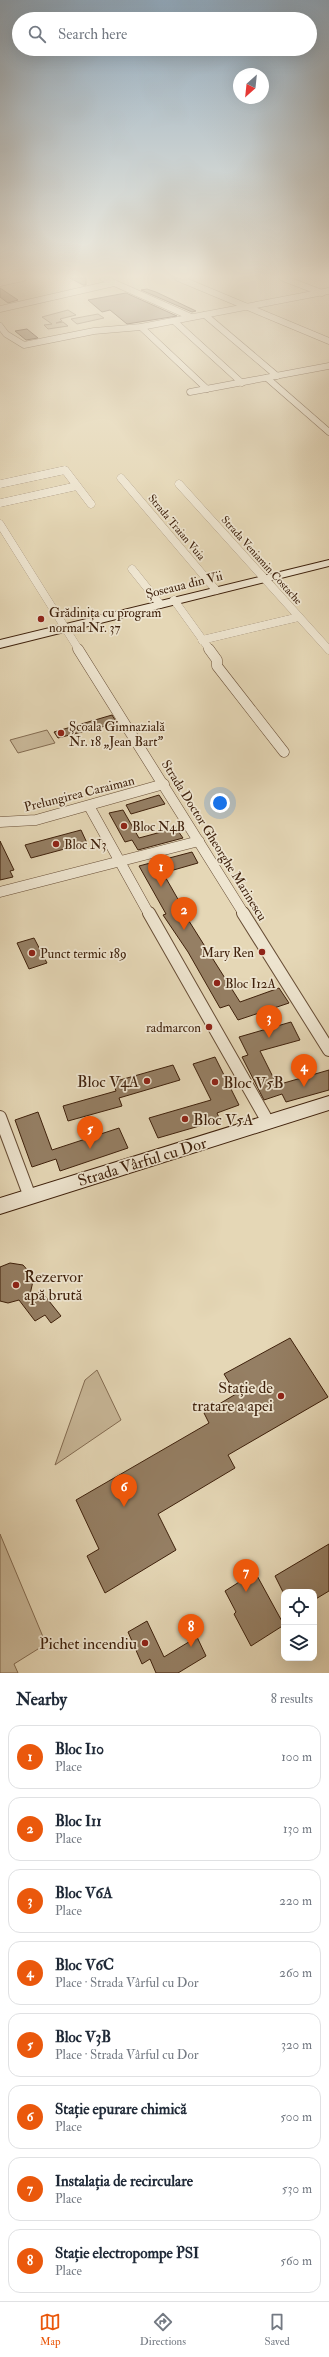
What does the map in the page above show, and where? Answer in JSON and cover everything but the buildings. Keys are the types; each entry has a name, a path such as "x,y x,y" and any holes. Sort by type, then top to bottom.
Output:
{"street":[{"path":"172,356 207,389"},
{"path":"212,356 242,383"},
{"path":"253,356 277,376"},
{"path":"190,392 329,366"},
{"path":"267,378 329,432"},
{"path":"0,484 65,470 91,504"},
{"name":"Strada Traian Vuia","path":"122,478 216,590"},
{"name":"Strada Veniamin Costache","path":"179,484 329,650"},
{"path":"0,503 77,486"},
{"name":"Strada Doctor Gheorghe Marinescu","path":"0,524 329,1050"},
{"name":"Șoseaua din Vii","path":"0,644 329,563"},
{"path":"132,569 160,604"},
{"path":"174,600 217,660 217,666 284,752"},
{"path":"202,640 299,617"},
{"name":"Prelungirea Caraiman","path":"0,822 36,820 164,784"},
{"path":"89,806 119,862 268,1122"},
{"path":"0,892 199,841"},
{"name":"Strada Vârful cu Dor","path":"0,1206 329,1102"},
{"path":"0,1118 30,1196"}],"shaded area":[{"path":"47,730 55,743 18,753 10,740"},
{"path":"97,1370 121,1420 55,1465 85,1380"},
{"path":"0,1534 46,1644 14,1664 18,1673 0,1673"}],"place":[{"name":"Grădinița cu program normal Nr. 37","path":"41,619"},
{"name":"Școala Gimnazială Nr. 18 „Jean Bart”","path":"61,733"},
{"name":"Bloc N4B","path":"124,826"},
{"name":"Bloc N3","path":"56,844"},
{"name":"Bloc I10","path":"161,887"},
{"name":"Bloc I11","path":"184,930"},
{"name":"Mary Ren","path":"262,952"},
{"name":"Punct termic 189","path":"32,953"},
{"name":"Bloc I12A","path":"217,983"},
{"name":"radmarcon","path":"209,1027"},
{"name":"Bloc V6A","path":"269,1038"},
{"name":"Bloc V4A","path":"147,1081"},
{"name":"Bloc V5B","path":"215,1082"},
{"name":"Bloc V6C","path":"304,1087"},
{"name":"Bloc V5A","path":"185,1119"},
{"name":"Bloc V3B","path":"90,1149"},
{"name":"Rezervor apă brută","path":"16,1285"},
{"name":"Stație de tratare a apei","path":"281,1396"},
{"name":"Stație epurare chimică","path":"124,1507"},
{"name":"Instalația de recirculare","path":"246,1592"},
{"name":"Pichet incendiu","path":"145,1643"},
{"name":"Stație electropompe PSI","path":"191,1647"}]}
